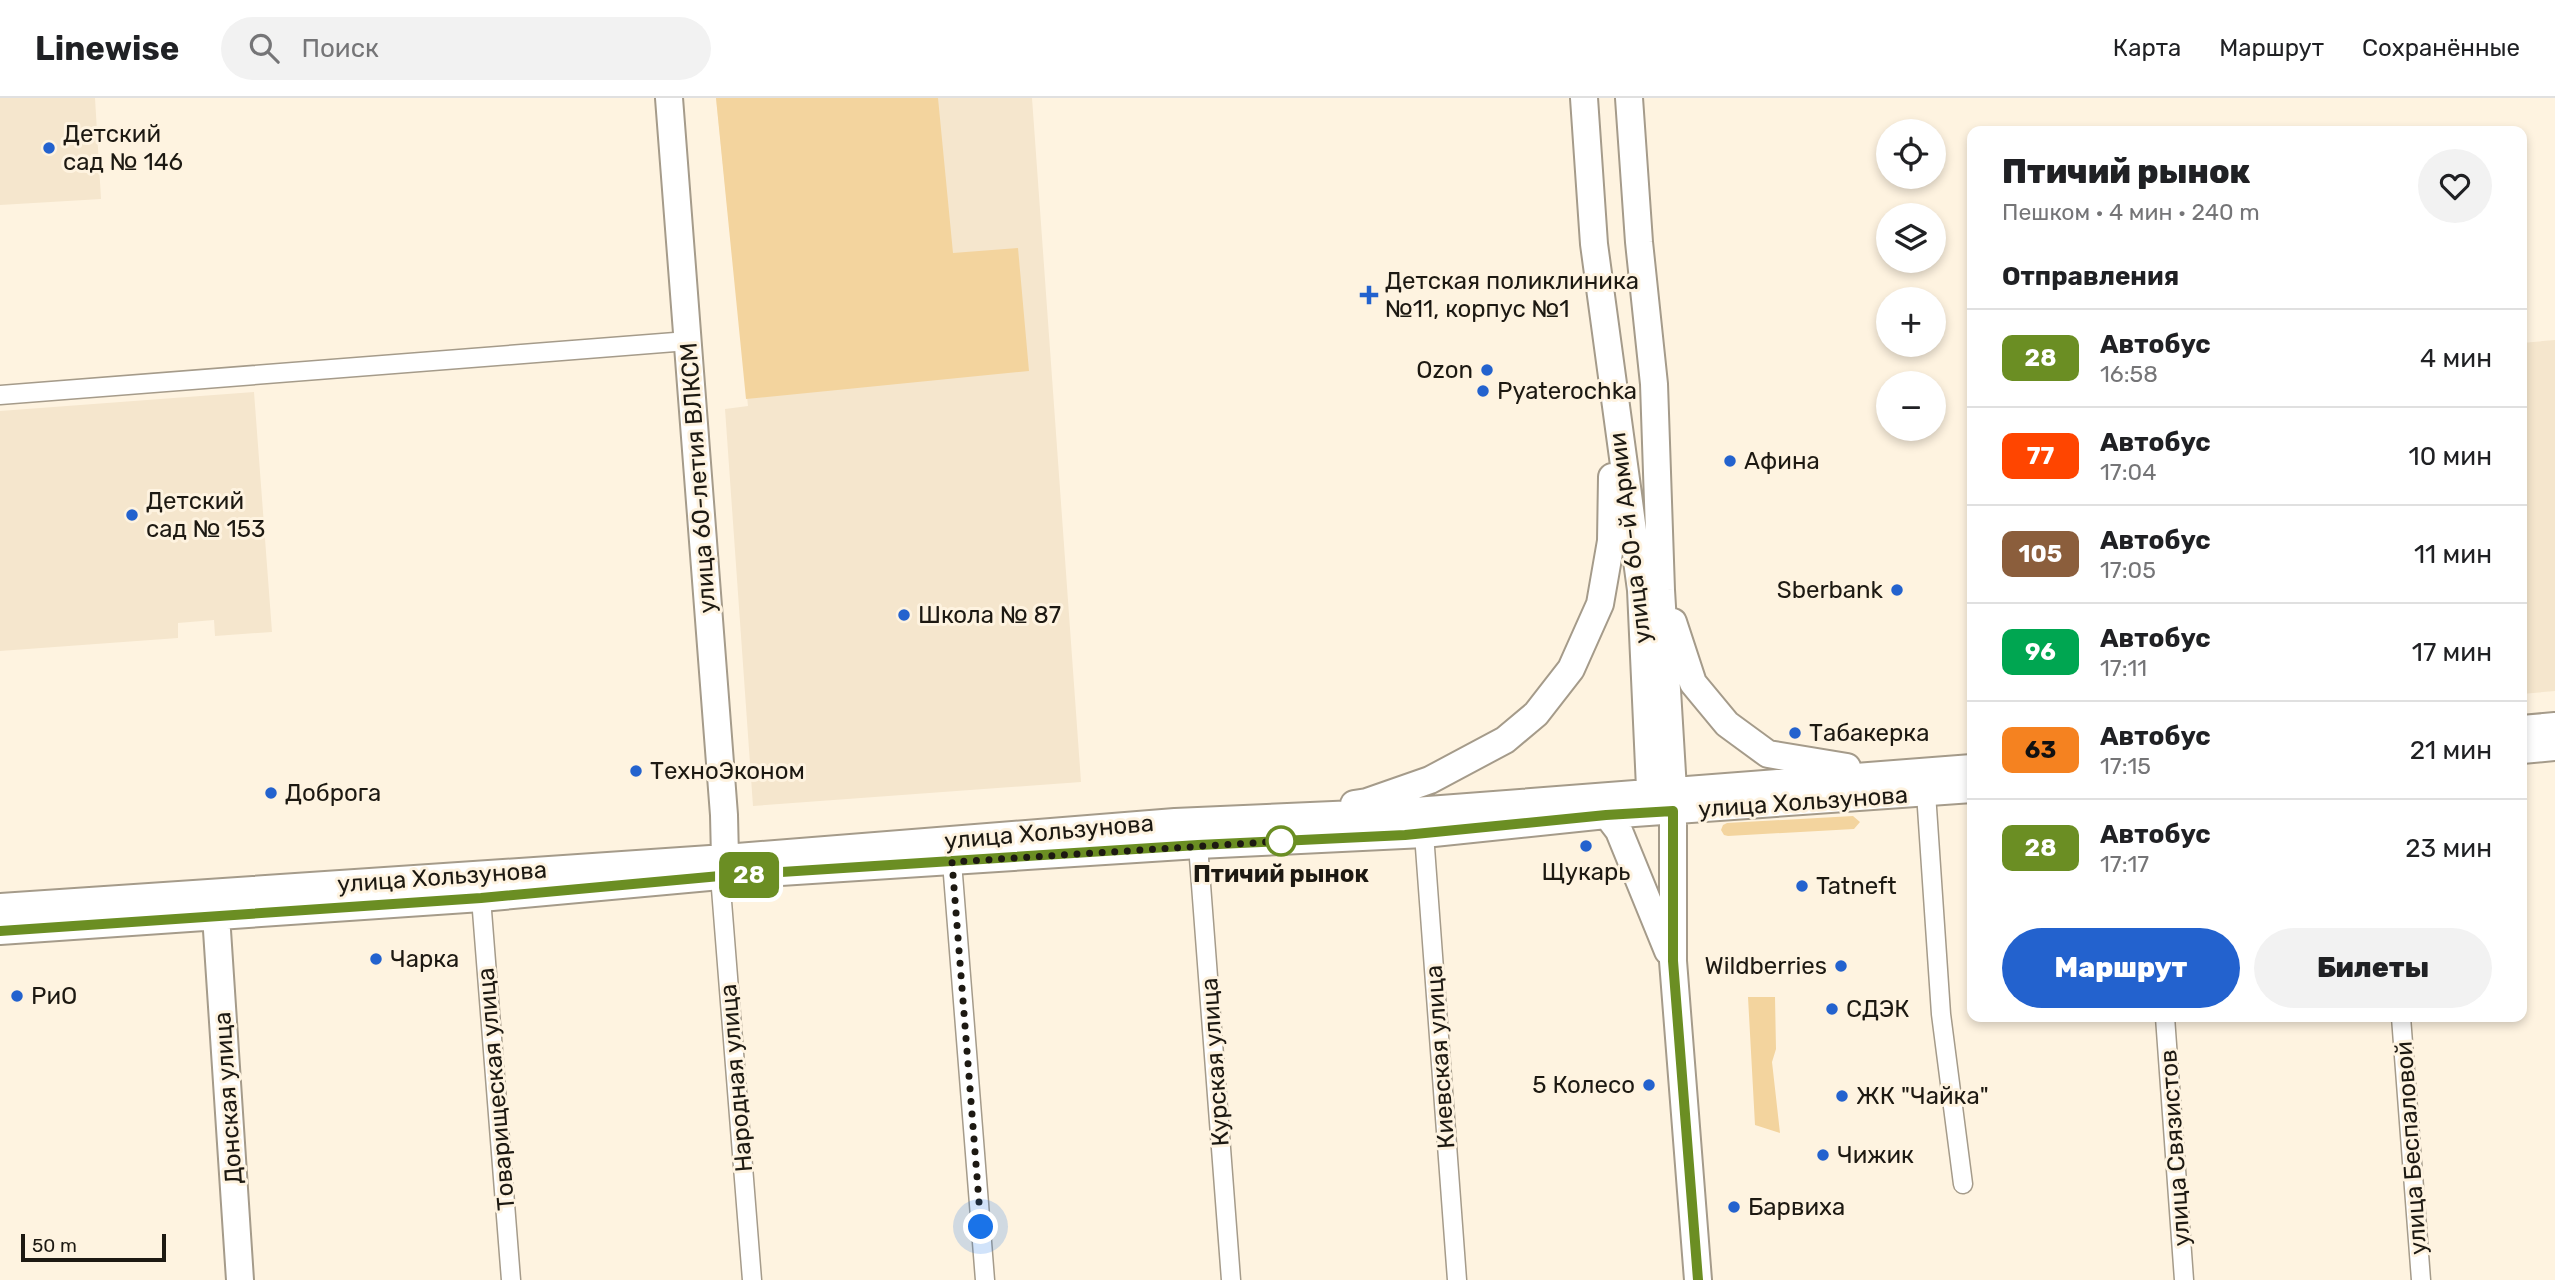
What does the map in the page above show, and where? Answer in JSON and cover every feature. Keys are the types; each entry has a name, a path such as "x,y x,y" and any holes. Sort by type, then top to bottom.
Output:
{"main road":[{"name":"улица 60-летия ВЛКСМ","path":"669,98 724,815 723,867"},
{"name":"улица 60-й Армии","path":"1584,98 1594,244 1641,590 1662,802"},
{"name":"улица 60-й Армии","path":"1629,98 1635,192 1654,384 1661,590 1662,802"},
{"path":"1592,195 1635,192"},
{"path":"1269,817 1367,802 1430,780 1506,740 1536,714 1571,669 1600,604 1611,541 1613,391"},
{"path":"1661,590 1693,683 1727,724 1768,754 1890,775"},
{"path":"2527,729 2555,726"},
{"path":"2527,750 2555,747"},
{"name":"улица Хользунова","path":"1662,802 1967,768"},
{"name":"улица Хользунова","path":"0,932 215,904 723,867 1175,822 1967,789"},
{"path":"1662,802 1698,1280"},
{"path":"1599,806 1619,831 1673,961"},
{"name":"улица Хользунова","path":"0,907 481,898 723,867 952,862 1198,845 1424,834 1599,806"},
{"name":"Донская улица","path":"215,904 240,1280"}],"street":[{"path":"0,395 688,341"},
{"path":"1926,793 1941,1014 1963,1184"},
{"name":"Киевская улица","path":"1424,834 1457,1280"},
{"name":"Курская улица","path":"1198,845 1231,1280"},
{"path":"952,862 985,1280"},
{"name":"Народная улица","path":"723,867 752,1280"},
{"name":"Товарищеская улица","path":"481,898 511,1280"},
{"name":"улица Связистов","path":"2165,1022 2184,1280"},
{"name":"улица Беспаловой","path":"2401,1022 2421,1280"}],"shaded area":[{"name":"Детский сад № 146","path":"0,98 95,98 101,199 0,205"},
{"name":"Школа № 87","path":"716,98 1032,98 1081,782 753,806 725,409 748,406"},
{"path":"716,98 938,98 953,253 1018,248 1029,371 746,399"},
{"path":"2555,340 2555,691 2527,694 2527,343"},
{"name":"Детский сад № 153","path":"254,392 272,632 215,636 214,620 178,623 178,638 0,651 0,411"},
{"path":"1853,816 1860,822 1854,829 1728,836 1721,830 1727,823"},
{"path":"1748,997 1775,997 1776,1049 1772,1062 1780,1133 1755,1125"}],"bus line":[{"name":"28","path":"0,931 481,898 720,876 1198,845 1405,835 1673,811 1673,961 1698,1280"}],"place":[{"name":"Детский сад № 146","path":"49,148"},
{"name":"Детская поликлиника №11, корпус №1","path":"1369,295"},
{"name":"Ozon","path":"1487,370"},
{"name":"Pyaterochka","path":"1483,391"},
{"name":"Афина","path":"1730,461"},
{"name":"Детский сад № 153","path":"132,515"},
{"name":"Sberbank","path":"1897,590"},
{"name":"Школа № 87","path":"904,615"},
{"name":"Табакерка","path":"1795,733"},
{"name":"ТехноЭконом","path":"636,771"},
{"name":"Доброга","path":"271,793"},
{"name":"Птичий рынок","path":"1281,841"},
{"name":"Щукарь","path":"1586,846"},
{"name":"Tatneft","path":"1802,886"},
{"name":"Чарка","path":"376,959"},
{"name":"Wildberries","path":"1841,966"},
{"name":"РиО","path":"17,996"},
{"name":"СДЭК","path":"1832,1009"},
{"name":"5 Колесо","path":"1649,1085"},
{"name":"ЖК \"Чайка\"","path":"1842,1096"},
{"name":"Чижик","path":"1823,1155"},
{"name":"Барвиха","path":"1734,1207"}],"route":[{"path":"981,1227 952,862 1281,841"}]}
